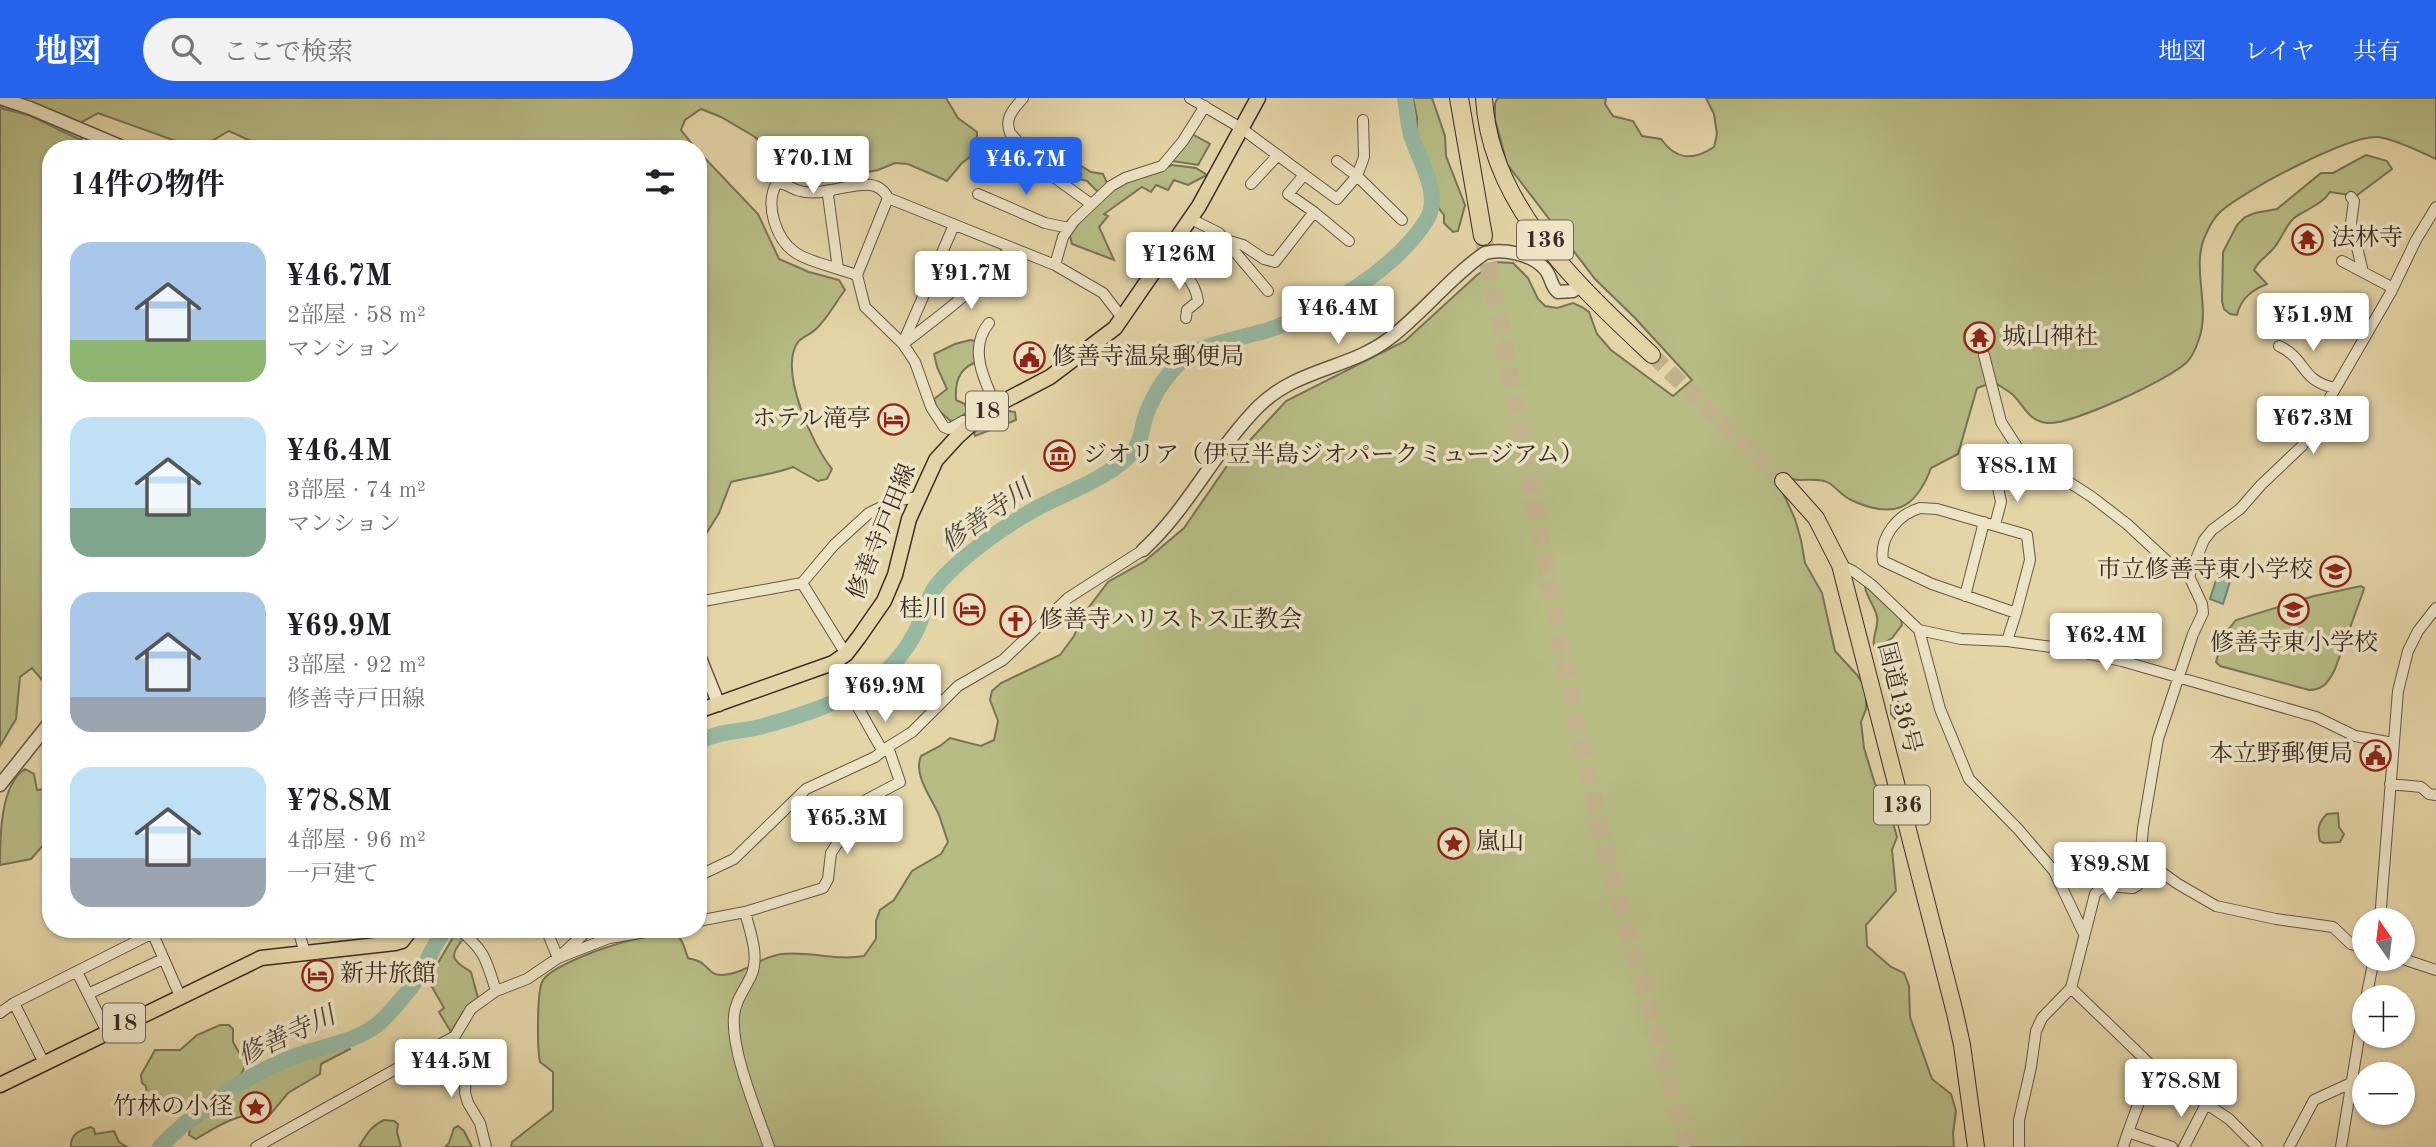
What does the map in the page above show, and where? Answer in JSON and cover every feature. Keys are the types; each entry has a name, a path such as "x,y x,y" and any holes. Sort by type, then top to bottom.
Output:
{"highway":[{"name":"136","path":"1484,98 1488,132 1500,171 1525,215 1579,286 1653,355"},
{"name":"136","path":"1459,102 1483,236"},
{"name":"国道136号","path":"1783,481 1816,518 1840,565 1955,1013 1976,1147"}],"main road":[{"name":"修善寺戸田線","path":"707,708 833,663 846,654 872,620 889,590 909,519 936,460 974,422 996,406 1072,362 1107,336 1123,318 1184,223 1258,98"},
{"name":"18","path":"0,1085 261,958 395,943 404,938"}],"street":[{"path":"0,98 106,140"},
{"path":"1023,98 1009,116 1007,126 1010,133 1044,170 1091,204"},
{"path":"1190,98 1241,128 1337,199 1357,176 1364,156 1363,120"},
{"path":"1055,265 1063,237 1091,204 1111,186 1125,178 1162,166 1184,141 1205,106"},
{"path":"1251,184 1278,155"},
{"path":"1337,161 1357,176 1402,220"},
{"path":"1304,176 1287,195 1314,212 1349,241"},
{"path":"857,275 805,258 788,247 772,213 777,183 781,182 808,193 875,184 884,189 888,198 1055,265 1103,293 1123,318"},
{"path":"831,190 828,201 838,269"},
{"path":"978,194 1045,223 1069,228"},
{"path":"2351,197 2354,201 2351,223 2363,272"},
{"path":"888,198 857,275 865,307 902,344 915,362 931,407 944,428 949,429 963,421 974,422"},
{"path":"2189,576 2204,540 2212,530 2240,509 2302,446 2432,220 2436,207"},
{"path":"1226,240 1250,246 1264,260 1275,262 1314,212"},
{"path":"1184,223 1209,227 1226,240 1268,291"},
{"path":"902,344 954,225"},
{"path":"902,344 970,292 990,274 1010,248"},
{"path":"1166,249 1185,272 1197,295 1198,301 1187,310 1186,318"},
{"path":"707,872 734,859 806,789 875,757 912,732 958,686 1003,660 1068,598 1143,550 1172,522 1260,405 1304,375 1350,359 1390,338 1485,253 1504,251 1533,260 1545,268 1553,289 1558,292 1573,291 1579,286"},
{"path":"2342,261 2393,288"},
{"path":"989,323 982,332 979,362 983,379 996,406"},
{"path":"2279,346 2295,355 2315,382 2335,388"},
{"path":"1984,355 2001,422 2019,450 2100,503 2127,524 2169,564 2189,576 2196,588 2203,613 2178,676 2158,739 2136,888 2106,886 2095,894 2083,932 2071,988 2042,1018 2036,1031 2019,1121 2019,1147"},
{"path":"1965,596 1990,524 2001,502 1997,483"},
{"path":"707,601 802,583 834,545 869,513 894,501 918,497"},
{"path":"2007,641 2016,612 2030,560 2027,535 1937,509 1920,508 1907,512 1892,526 1881,558 1889,565 1965,596 2016,612"},
{"path":"1840,565 1853,570 1872,584 1919,630 1940,709 1969,779 2054,871 2083,932"},
{"path":"802,583 846,654"},
{"path":"2381,908 2398,691 2408,651 2418,631 2436,608"},
{"path":"1919,630 1961,639 2007,641 2067,649 2178,676 2316,717 2355,736 2393,743"},
{"path":"707,919 745,912 808,894 827,885 831,853 866,800 900,782 885,748 861,714 833,663"},
{"path":"707,675 719,705"},
{"path":"0,785 42,732"},
{"path":"2390,784 2421,787 2429,794 2436,795"},
{"path":"2140,857 2178,884 2216,906 2276,919 2333,926 2352,944"},
{"path":"745,912 754,946 754,964 734,1012 733,1031 769,1147"},
{"path":"0,1013 142,938"},
{"path":"157,938 180,996"},
{"path":"301,938 305,953"},
{"path":"471,938 484,954 496,991"},
{"path":"550,938 558,958"},
{"path":"558,958 579,938"},
{"path":"256,1147 449,1040 455,1036 471,1009 496,991 527,979 558,958 596,938"},
{"path":"89,994 163,958"},
{"path":"2415,963 2436,970"},
{"path":"77,972 107,1032"},
{"path":"2071,988 2152,1067 2229,1119 2257,1147"},
{"path":"15,1003 44,1063"},
{"path":"449,1040 466,1070 465,1093 480,1123 486,1147"},
{"path":"2341,1147 2357,1048"},
{"path":"2123,1147 2152,1067"},
{"path":"2289,1147 2314,1100 2351,1083"},
{"path":"2184,1147 2206,1104"},
{"path":"2128,1132 2172,1147"}],"shaded area":[{"path":"0,98 946,98 958,118 977,132 977,151 961,164 947,181 908,164 895,163 878,170 816,182 787,171 755,137 721,117 701,109 685,120 681,130 689,140 248,140 229,131 214,140 173,140 98,113 78,124 82,140 42,140 42,680 32,668 20,677 16,719 0,746"},
{"path":"1413,98 1432,98 1445,136 1446,156 1465,205 1458,231 1453,232 1444,223 1444,215 1438,207 1430,170 1417,140 1417,117"},
{"path":"1498,98 1606,98 1605,104 1613,116 1633,121 1642,136 1661,139 1673,151 1692,156 1714,147 1717,134 1714,114 1706,98 2436,98 2436,159 2391,140 2377,137 2363,139 2296,166 2250,191 2220,212 2209,228 2202,246 2200,272 2203,313 2199,339 2187,362 2177,370 2119,400 2059,422 2047,423 2035,419 2012,394 1994,382 1977,388 1958,454 1931,468 1918,494 1909,502 1890,510 1866,506 1848,498 1824,481 1786,478 1779,484 1795,519 1805,563 1822,593 1835,651 1866,688 1866,709 1861,722 1864,748 1875,784 1885,795 1897,837 1892,850 1896,891 1866,925 1867,946 1891,967 1904,973 1909,986 1910,1017 1932,1079 1951,1094 1956,1111 1954,1147 511,1147 512,1142 553,1110 553,1072 540,1062 538,1034 540,988 549,974 583,956 640,938 679,938 688,958 700,962 718,975 737,972 774,955 864,956 876,939 876,921 880,910 894,900 912,871 941,854 948,842 939,815 921,778 921,756 950,738 981,746 994,740 998,721 990,700 992,691 1001,683 1060,655 1074,636 1083,615 1108,582 1145,561 1184,528 1229,463 1286,401 1405,341 1477,275 1496,262 1513,263 1528,278 1538,299 1545,306 1557,308 1573,303 1589,312 1597,334 1611,350 1673,396 1692,380 1595,279 1507,164 1495,119 1495,103"},
{"path":"1192,134 1210,144 1198,165 1172,161"},
{"path":"2366,155 2387,161 2392,169 2356,196 2330,192 2318,204 2294,218 2254,270 2267,284 2248,295 2237,315 2224,309 2223,252 2237,225 2245,217 2255,213 2277,209 2321,173 2333,173"},
{"path":"707,160 758,214 779,259 809,272 839,280 845,290 820,325 798,342 793,355 792,370 800,407 816,443 832,469 827,479 818,481 793,467 731,482 719,513 707,532"},
{"path":"1073,161 1091,172 1103,174 1107,183 1101,192 1087,181 1079,179 1077,172 1070,168"},
{"path":"1172,165 1196,168 1207,175 1188,185 1174,180 1168,190 1156,185 1151,192 1142,187 1104,214 1108,216 1099,227 1114,260 1072,244 1069,232 1108,192 1121,184"},
{"path":"970,340 975,341 977,356 974,363 961,373 956,394 956,400 965,404 967,412 953,423 937,409 934,399 947,389 934,354"},
{"path":"1009,411 1015,412 1016,420 975,436 974,433 984,423"},
{"path":"2220,568 2233,572 2223,604 2210,599"},
{"path":"1865,585 1901,619 1902,625 1892,638 1878,647 1874,646 1877,617"},
{"path":"2361,586 2364,588 2363,592 2335,669 2322,687 2309,690 2220,666 2216,662 2224,635 2236,620 2314,596"},
{"path":"1896,700 1907,714 1905,731 1891,714 1891,702"},
{"path":"25,769 34,774 37,790 42,789 42,846 31,859 0,865 3,813 6,799 17,777"},
{"path":"2338,813 2339,827 2344,834 2340,842 2320,841 2320,823 2327,814"},
{"path":"453,938 463,939 455,950 454,958 471,972 478,998 463,1012 451,1032 439,1012 444,1008 428,980"},
{"path":"220,1025 229,1025 233,1029 233,1042 245,1063 237,1080 194,1105 177,1108 169,1103 153,1103 147,1099 146,1086 142,1083 141,1075 155,1050 180,1050 197,1035"},
{"path":"346,1042 350,1049 321,1064 320,1074 288,1093 269,1116 239,1117 196,1139 189,1135 190,1128 241,1088 262,1076"},
{"path":"384,1120 398,1124 401,1147 359,1147 372,1128"},
{"path":"458,1126 464,1131 472,1147 445,1147 454,1128"},
{"path":"91,1127 95,1134 114,1131 119,1142 127,1147 71,1147 74,1136"}],"waterway":[{"name":"修善寺川","path":"707,738 801,715 846,697 880,677 907,646 918,628 934,589 959,563 1020,518 1104,475 1131,454 1157,391 1172,370 1185,358 1202,349 1271,329 1314,311 1357,287 1396,256 1426,221 1432,200 1428,178 1411,135 1405,98"},
{"path":"0,108 29,115 80,140"},
{"name":"修善寺川","path":"160,1147 203,1108 253,1076 299,1055 357,1036 378,1024 414,983 440,938"}],"tunnel":[{"path":"1483,236 1575,717 1609,866 1688,1147"},
{"path":"1652,355 1783,481"}],"place":[{"name":"法林寺","path":"2308,239"},
{"name":"城山神社","path":"1979,338"},
{"name":"修善寺温泉郵便局","path":"1029,358"},
{"name":"ホテル滝亭","path":"894,420"},
{"name":"ジオリア（伊豆半島ジオパークミュージアム）","path":"1060,456"},
{"name":"市立修善寺東小学校","path":"2336,571"},
{"name":"桂川","path":"970,610"},
{"name":"修善寺東小学校","path":"2294,610"},
{"name":"修善寺ハリストス正教会","path":"1016,621"},
{"name":"本立野郵便局","path":"2376,755"},
{"name":"嵐山","path":"1453,843"},
{"name":"新井旅館","path":"317,975"},
{"name":"竹林の小径","path":"256,1108"}]}
